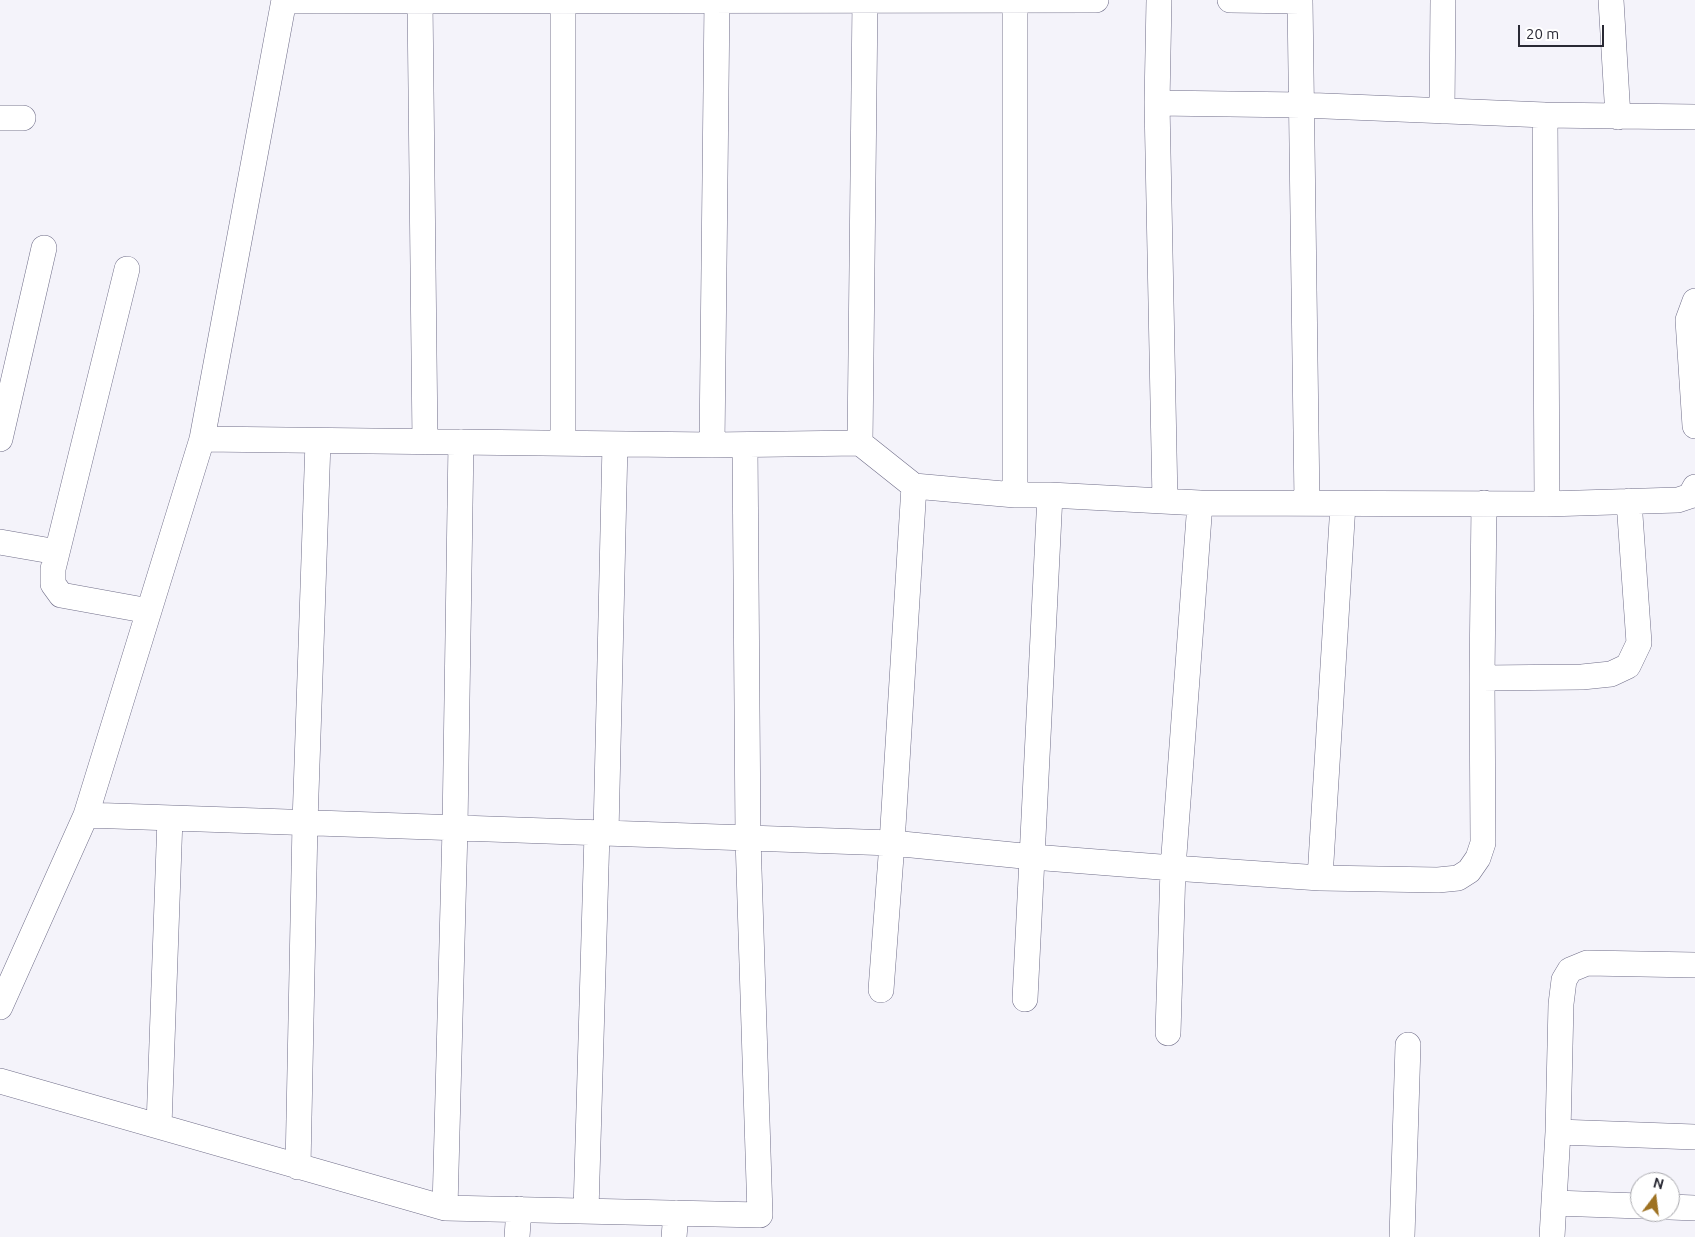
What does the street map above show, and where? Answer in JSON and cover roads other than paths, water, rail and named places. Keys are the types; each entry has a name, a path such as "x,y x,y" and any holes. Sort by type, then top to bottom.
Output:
{"street":[{"path":"1015,0 1015,495"},
{"path":"0,1007 86,815 202,439 284,1 1096,0"},
{"path":"1160,0 1157,103 1165,501"},
{"path":"1230,0 1300,0 1307,503"},
{"path":"1442,111 1444,0"},
{"path":"1611,0 1618,117"},
{"path":"420,1 425,442"},
{"path":"563,444 571,1"},
{"path":"712,445 717,1"},
{"path":"860,443 865,1"},
{"path":"1157,103 1301,105 1618,117 1695,117"},
{"path":"1545,115 1547,504"},
{"path":"0,439 44,248"},
{"path":"127,269 53,569 53,584 62,594 149,612"},
{"path":"1695,302 1688,320 1695,426"},
{"path":"202,439 712,445 860,443 914,486 1015,495 1050,495 1200,503 1547,504 1678,500 1690,496 1695,487"},
{"path":"298,1167 305,823 318,441"},
{"path":"445,1208 455,828 461,442"},
{"path":"586,1211 602,833 615,444"},
{"path":"0,1081 445,1208 586,1211 675,1225 760,1215 748,838 745,445"},
{"path":"880,990 892,843 914,486"},
{"path":"1025,999 1050,495"},
{"path":"1482,678 1582,677 1611,674 1628,666 1639,643 1629,500"},
{"path":"1168,1032 1173,868 1200,503"},
{"path":"86,815 892,843 1033,857 1320,878 1438,880 1458,878 1468,871 1478,858 1484,843 1482,678 1484,503"},
{"path":"1320,878 1343,504"},
{"path":"0,542 57,552"},
{"path":"159,1126 170,818"},
{"path":"1552,1237 1558,1132 1561,1004 1564,980 1570,970 1587,963 1695,966"},
{"path":"1402,1237 1408,1045"},
{"path":"1558,1132 1695,1137"},
{"path":"1554,1203 1630,1206"},
{"path":"1680,1207 1695,1208"},
{"path":"517,1237 518,1209"}]}
